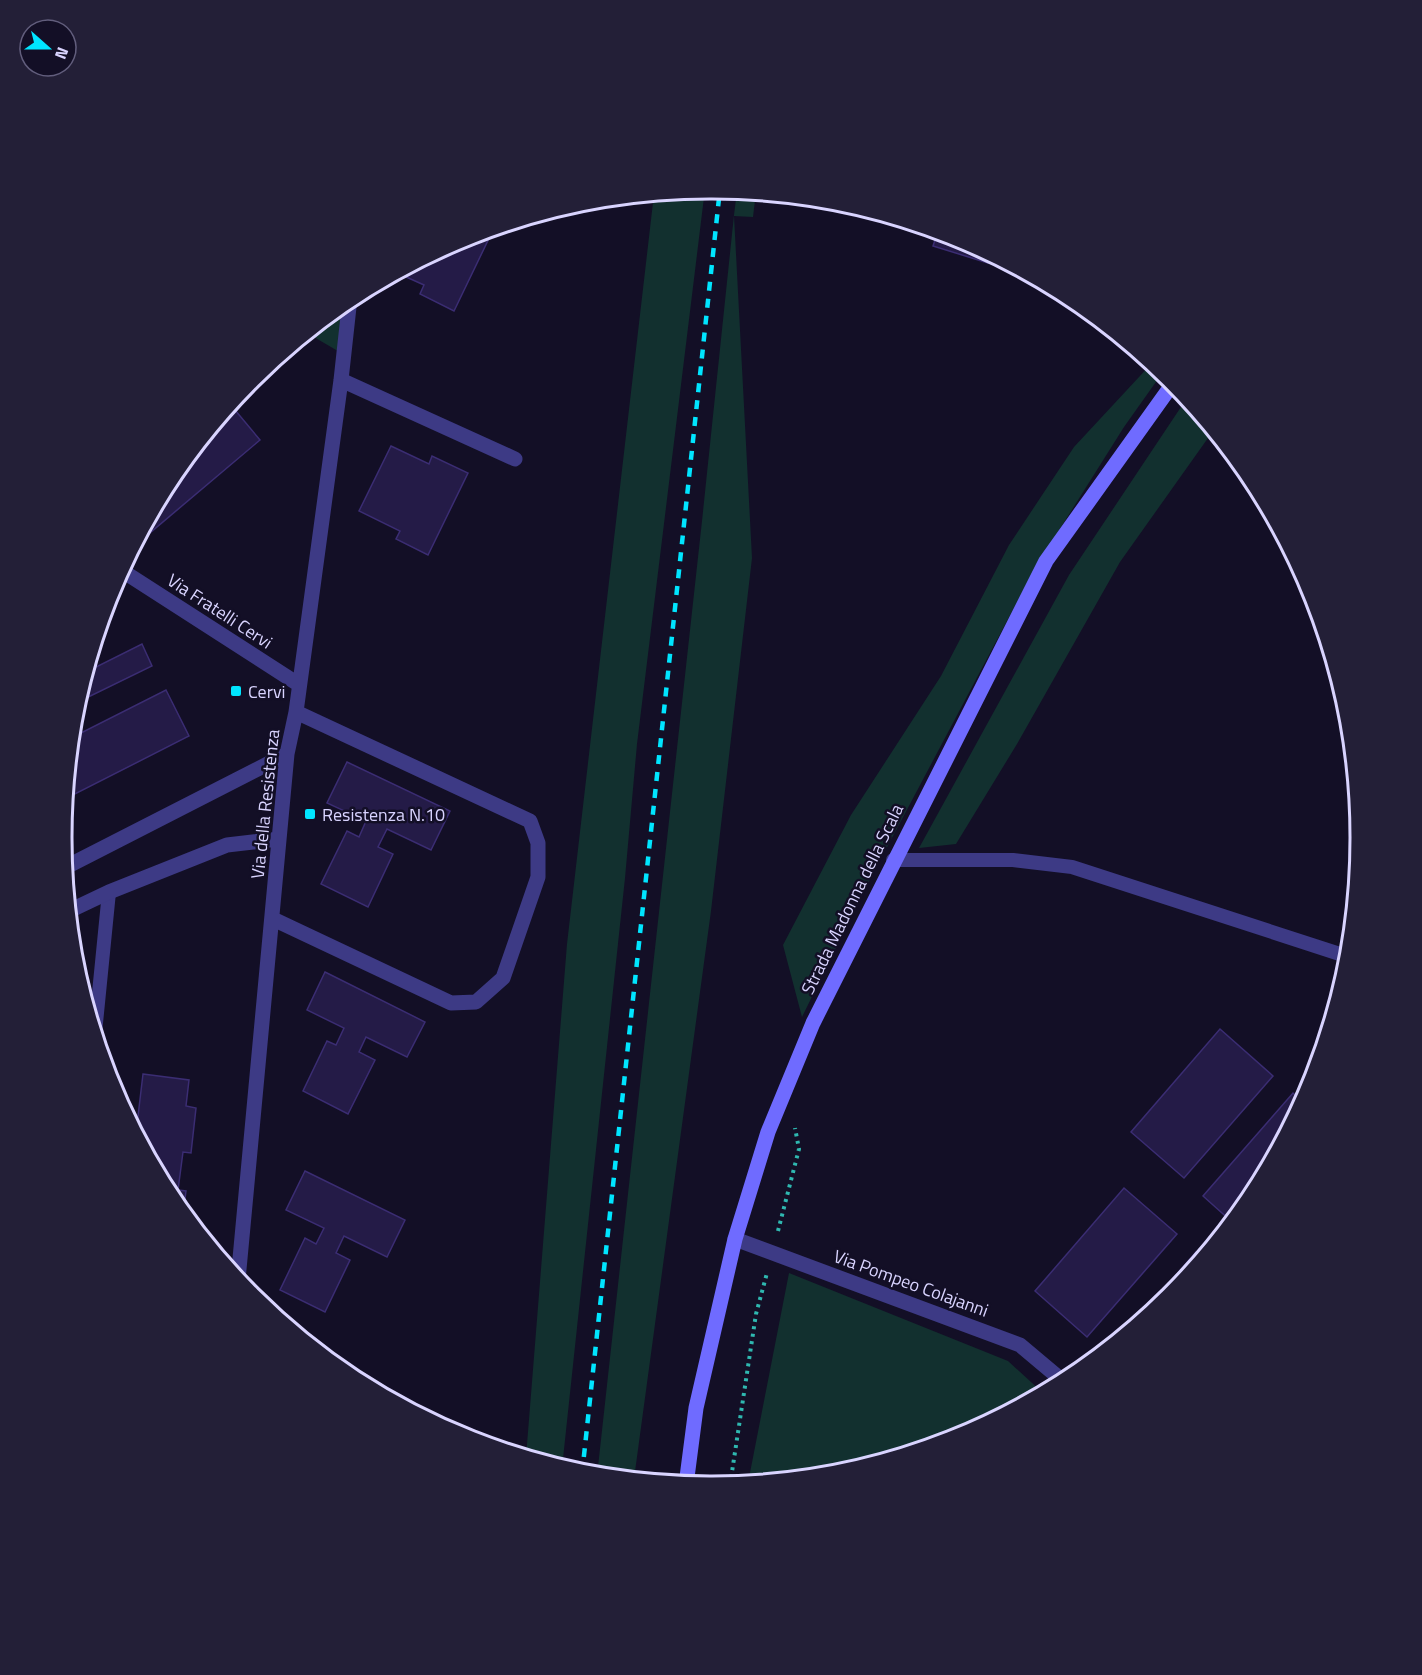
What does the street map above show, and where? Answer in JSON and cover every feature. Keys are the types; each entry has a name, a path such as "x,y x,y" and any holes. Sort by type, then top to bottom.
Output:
{"street":[{"name":"Via della Resistenza","path":"239,1268 287,754 296,712 349,312"},
{"path":"341,380 514,459"},
{"name":"Strada Madonna della Scala","path":"687,1475 696,1408 735,1239 768,1131 813,1023 893,860 1046,561 1168,391"},
{"name":"Via Fratelli Cervi","path":"129,575 298,684"},
{"path":"273,919 451,1003 476,1002 502,978 538,877 538,843 530,821 296,712"},
{"path":"73,864 287,754"},
{"path":"76,908 109,892 227,845 278,839"},
{"name":"Via Pompeo Colajanni","path":"735,1239 1020,1345 1056,1375"}],"lane":[{"path":"893,860 1013,860 1072,867 1339,954"},
{"path":"97,1013 109,892"}],"path":[{"path":"731,1476 756,1314 799,1149 788,1083"}],"green space":[{"path":"704,199 637,744 625,878 563,1459 527,1449 567,944 653,202"},
{"path":"736,200 755,200 753,217 734,216 752,558 711,911 635,1472 598,1466 734,215"},
{"path":"348,312 343,354 314,337"},
{"path":"1146,370 1157,380 1124,427 1034,570 866,887 802,1017 783,945 851,815 941,676 1009,545 1074,447"},
{"path":"1182,406 1208,437 1120,562 1017,744 956,844 919,848 1069,575"},
{"path":"789,1273 1008,1361 1036,1387 994,1411 916,1443 836,1464 750,1475"}],"building":[{"path":"489,238 454,311 420,294 424,285 405,277 428,264"},
{"path":"935,239 988,262 988,263 933,246"},
{"path":"236,411 260,440 150,533 180,482"},
{"path":"391,446 429,464 432,456 468,473 428,555 396,539 400,531 359,511"},
{"path":"142,644 152,666 88,697 95,667"},
{"path":"166,690 189,736 73,795 81,733"},
{"path":"347,762 450,811 431,850 387,829 378,847 393,854 368,907 321,884 347,831 359,837 366,821 327,803"},
{"path":"325,972 425,1022 407,1057 366,1037 359,1052 375,1060 348,1114 303,1091 327,1041 336,1045 344,1028 307,1010"},
{"path":"1220,1029 1273,1076 1184,1178 1131,1132"},
{"path":"143,1074 189,1080 186,1106 196,1108 191,1153 183,1152 178,1190 158,1157 138,1119"},
{"path":"1293,1093 1295,1095 1284,1120 1264,1157 1225,1216 1203,1196"},
{"path":"305,1171 405,1220 387,1257 344,1236 336,1253 350,1260 325,1312 280,1290 305,1238 316,1244 324,1228 286,1210"},
{"path":"1124,1188 1177,1234 1087,1337 1035,1291"},
{"path":"178,1190 186,1191 185,1200"}],"railway":[{"path":"583,1463 719,199"}],"place":[{"name":"Cervi","path":"236,691"},
{"name":"Resistenza N.10","path":"310,814"}]}
